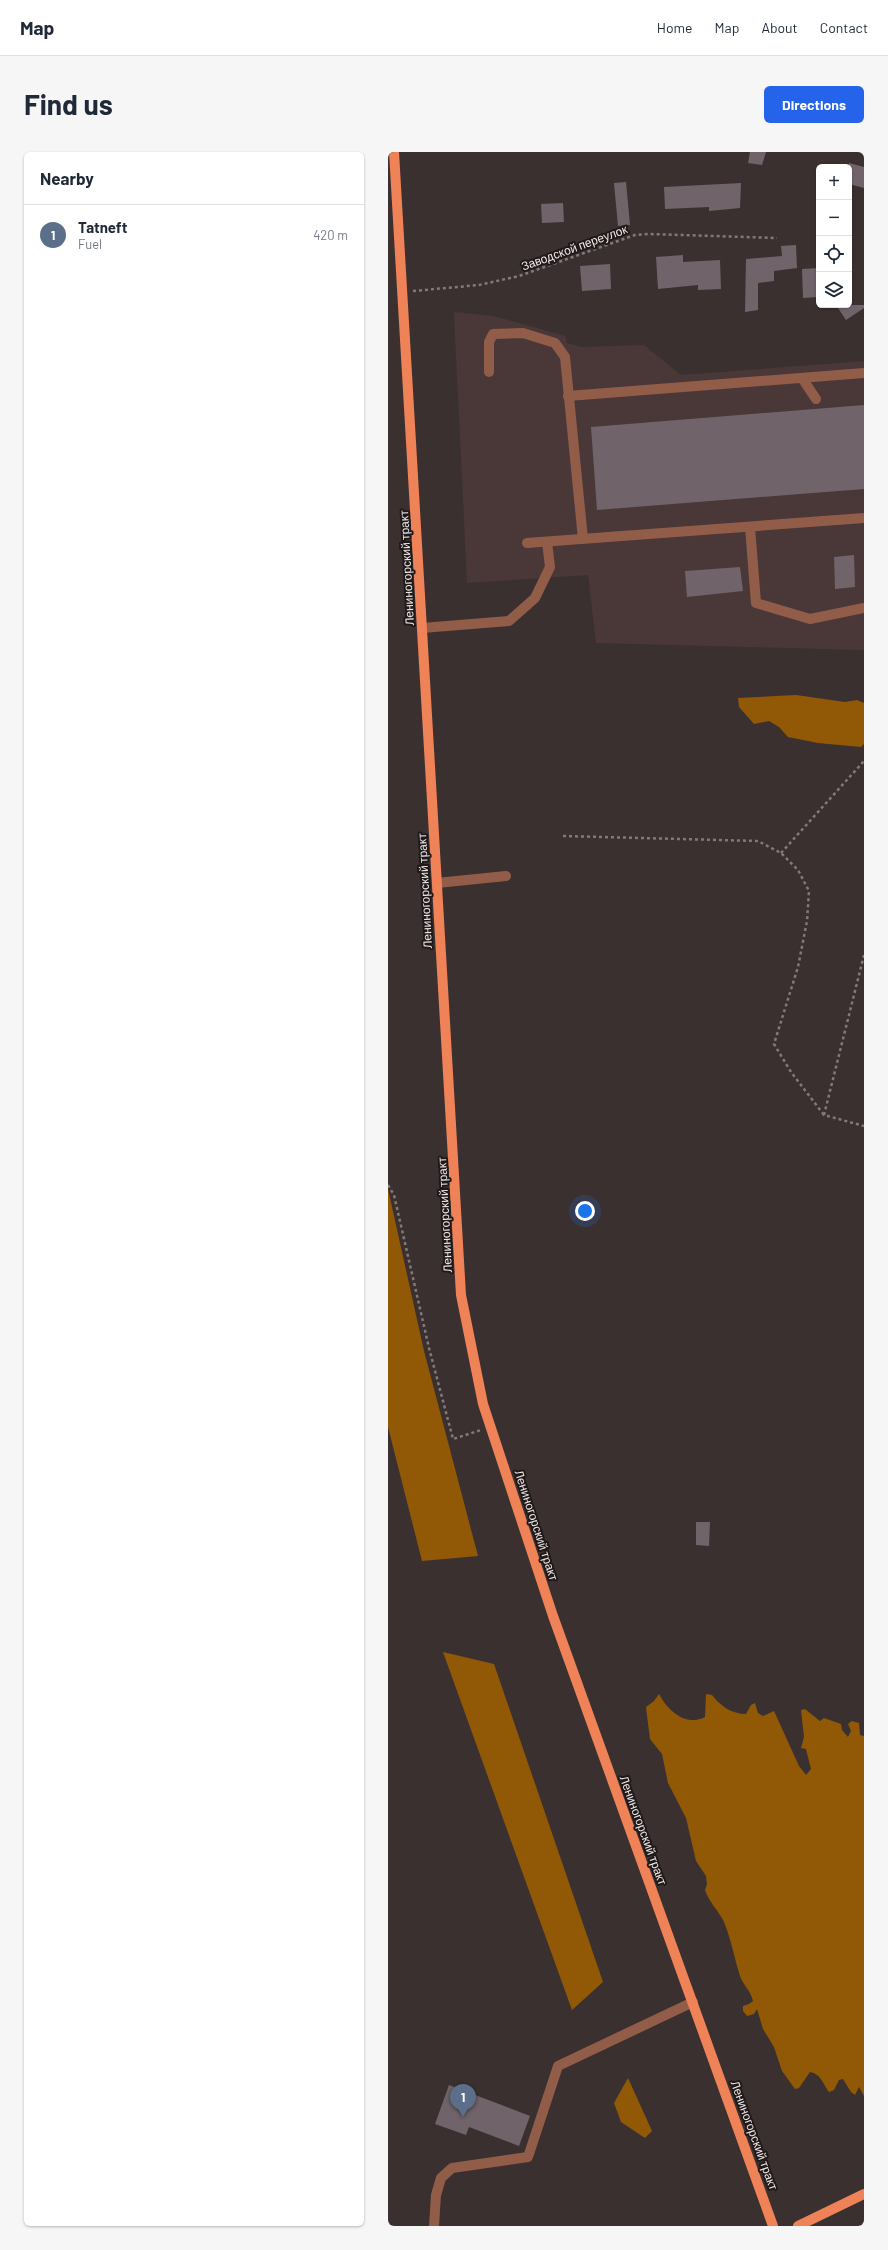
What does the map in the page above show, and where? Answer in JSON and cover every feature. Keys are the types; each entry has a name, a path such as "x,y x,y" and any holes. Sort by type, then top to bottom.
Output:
{"main road":[{"name":"Лениногорский тракт","path":"394,152 461,1295 483,1404 553,1616 773,2226"},
{"path":"798,2226 864,2194"}],"lane":[{"path":"489,372 489,342 493,334 523,333 555,343 565,357 583,539"},
{"path":"568,396 864,373"},
{"path":"802,378 816,399"},
{"path":"527,544 864,518"},
{"path":"750,527 756,603 810,619 864,608"},
{"path":"422,628 509,621 535,598 550,567 547,542"},
{"path":"437,883 506,876"},
{"path":"434,2226 436,2195 441,2178 452,2168 528,2157 558,2066 693,2002"}],"path":[{"name":"Заводской переулок","path":"402,292 479,285 519,276 635,235 649,234 777,238"},
{"path":"781,853 864,761"},
{"path":"563,836 758,841 781,853 798,870 809,891 807,921 798,967 774,1044 791,1072 824,1115 864,1126"},
{"path":"824,1115 864,955"},
{"path":"388,1185 394,1195 429,1348 453,1439 491,1427"}],"shaded area":[{"path":"454,312 494,316 565,336 567,343 582,347 644,345 681,375 864,361 864,650 596,643 588,575 467,583"},
{"path":"796,695 845,702 857,700 864,703 864,744 861,747 818,743 788,737 779,727 769,721 754,724 739,707 738,698"},
{"path":"388,1189 424,1351 478,1556 422,1561 388,1427"},
{"path":"443,1652 494,1664 603,1982 572,2010"},
{"path":"659,1694 672,1711 684,1719 698,1720 705,1717 706,1694 712,1695 723,1706 736,1713 746,1714 751,1705 755,1703 758,1713 763,1716 774,1711 799,1766 806,1775 811,1769 806,1749 801,1748 804,1737 801,1710 805,1709 820,1721 824,1718 841,1724 842,1730 848,1737 851,1731 848,1724 852,1721 859,1723 860,1735 864,1736 864,2096 859,2087 855,2095 851,2092 843,2079 839,2080 834,2090 829,2092 819,2077 810,2072 799,2088 795,2089 782,2071 774,2047 763,2029 757,2009 754,2014 747,2016 743,2011 743,2006 753,2001 752,1997 740,1976 723,1920 705,1890 707,1884 706,1876 696,1861 686,1818 668,1783 662,1754 650,1739 646,1707 654,1701"},
{"path":"628,2078 652,2131 645,2138 621,2122 614,2103"}],"building":[{"path":"750,152 766,152 762,165 748,163"},
{"path":"849,163 864,167 864,188 852,185 852,164"},
{"path":"626,182 630,225 618,226 614,183"},
{"path":"741,183 740,208 709,211 709,207 665,209 664,187"},
{"path":"563,203 564,222 542,223 541,204"},
{"path":"796,245 797,268 774,271 774,281 758,283 758,310 745,312 746,259 782,256 781,246"},
{"path":"683,255 683,262 720,260 721,289 698,290 698,285 658,289 656,257"},
{"path":"610,264 611,289 582,291 580,266"},
{"path":"816,268 816,297 803,298 802,269"},
{"path":"852,305 864,305 864,308 846,320 838,308 852,308"},
{"path":"864,405 864,489 597,510 591,427"},
{"path":"854,555 855,587 835,589 834,557"},
{"path":"740,567 743,591 687,597 685,571"},
{"path":"696,1522 710,1522 709,1546 696,1545"},
{"path":"449,2085 530,2116 519,2146 469,2127 466,2135 435,2124"}],"place":[{"name":"Tatneft","path":"463,2117"}]}
